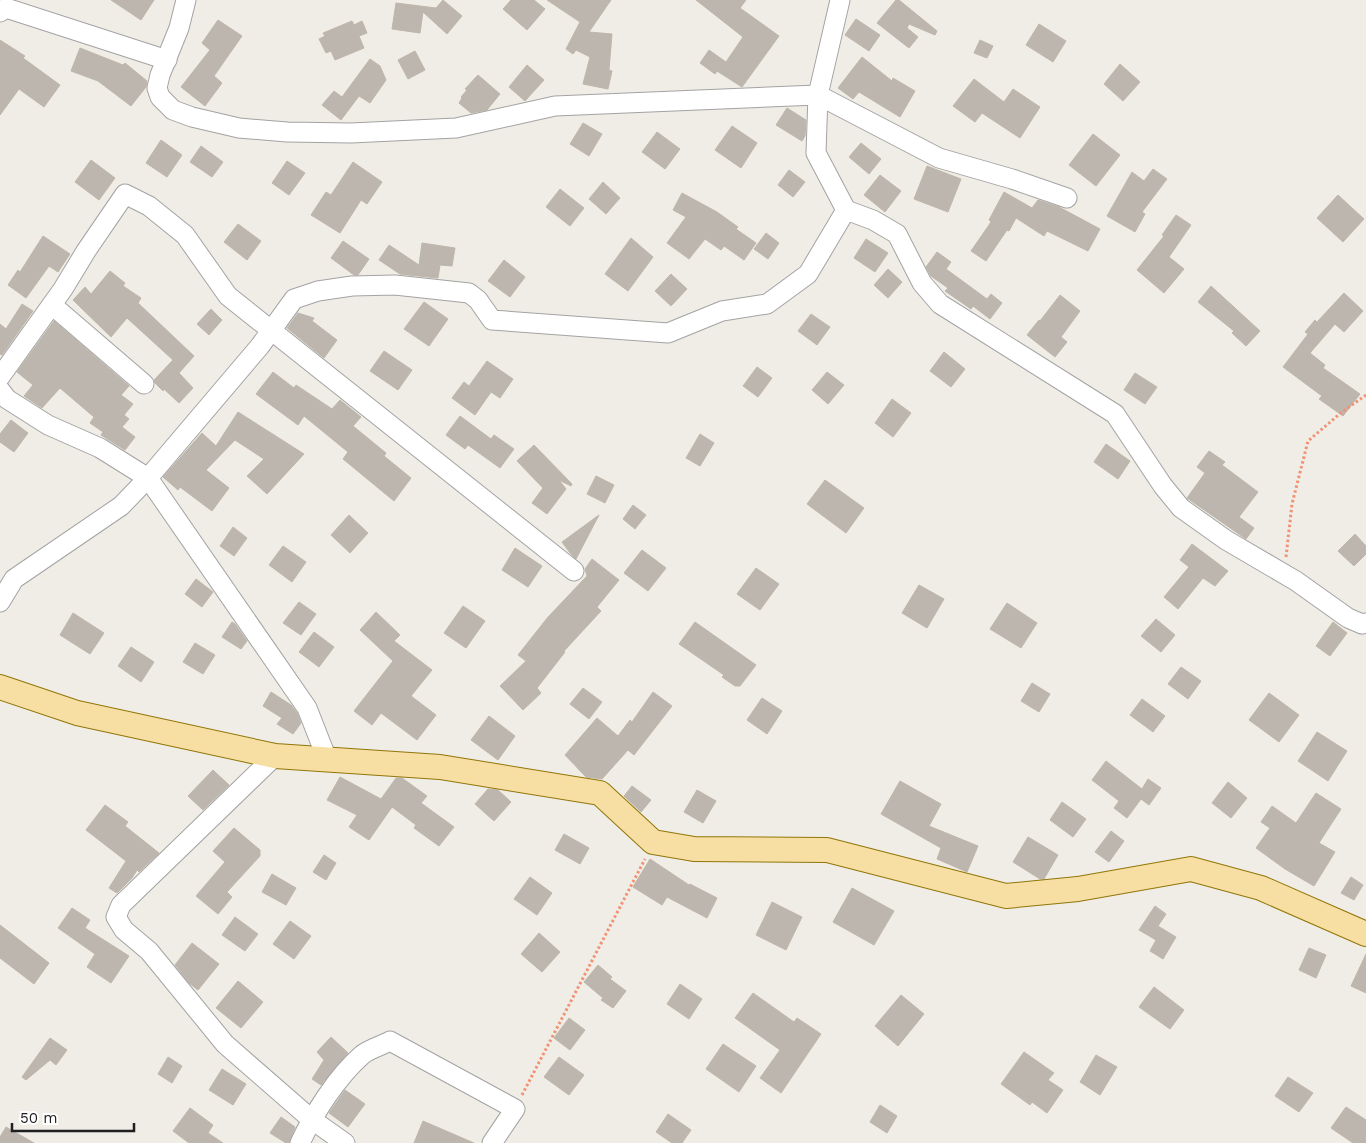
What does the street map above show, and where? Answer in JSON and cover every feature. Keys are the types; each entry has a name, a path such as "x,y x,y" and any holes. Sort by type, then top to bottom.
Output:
{"main road":[{"path":"0,687 77,713 275,756 440,767 600,793 653,842 694,849 827,850 1006,896 1078,889 1191,869 1261,888 1366,934"}],"street":[{"path":"186,0 179,28 160,75 157,88 160,97 173,110 192,118 239,128 287,132 351,133 456,128 555,106 818,95 939,158 1012,179 1067,198"},
{"path":"840,0 818,95 816,153 846,210 873,220 897,234 922,283 940,304 1115,414 1163,486 1181,508 1226,540 1284,574 1348,618 1362,624 1366,623"},
{"path":"0,12 6,8 167,60"},
{"path":"0,377 52,305 125,194 149,206 185,235 228,296 574,571"},
{"path":"0,602 14,579 121,506 148,478 271,331 294,299 327,290 352,286 395,285 469,293 478,300 492,320 497,321 668,333 722,311 768,304 808,274 846,210"},
{"path":"52,305 144,384"},
{"path":"0,390 7,399 48,425 100,448 148,478 306,708 327,759"},
{"path":"275,756 121,906 116,917 124,930 149,951 225,1044 311,1119 345,1143"},
{"path":"300,1143 311,1119 341,1078 363,1054 390,1042 515,1109 492,1143"}],"path":[{"path":"1284,574 1292,504 1308,442 1342,412 1366,395"},
{"path":"515,1109 653,842"}],"building":[{"path":"111,0 154,0 141,20"},
{"path":"443,0 462,16 447,34 423,12 420,33 392,29 396,3 436,8"},
{"path":"511,0 534,0 545,9 527,30 503,9"},
{"path":"547,0 611,0 589,32 612,34 609,70 612,71 608,89 583,84 590,57 576,50 573,54 566,49 580,22"},
{"path":"696,0 746,0 740,8 779,36 742,87 717,71 715,74 700,63 709,50 726,62 743,37"},
{"path":"896,0 899,0 937,31 935,35 909,24 907,28 918,37 909,48 877,23"},
{"path":"856,19 880,35 869,51 845,35"},
{"path":"218,20 242,36 214,76 222,83 205,106 181,87 210,50 202,43"},
{"path":"352,21 354,25 362,21 367,33 359,36 364,48 335,60 331,51 326,53 319,39 325,36 323,33"},
{"path":"1039,24 1066,41 1053,62 1026,45"},
{"path":"0,40 25,56 23,58 60,85 44,107 19,89 0,115"},
{"path":"980,40 993,46 987,58 974,53"},
{"path":"80,48 123,65 125,63 147,81 146,87 131,106 98,81 71,71"},
{"path":"415,51 425,70 408,79 398,60"},
{"path":"862,57 892,81 893,78 915,91 900,117 859,92 853,99 838,88"},
{"path":"370,59 380,66 386,80 370,103 359,96 341,120 322,105 334,91 342,97"},
{"path":"1120,64 1140,82 1123,101 1104,84"},
{"path":"527,65 544,80 525,101 509,87"},
{"path":"478,75 500,94 487,110 471,113 459,103 467,90 465,89"},
{"path":"974,79 1004,102 1013,89 1040,107 1020,138 982,113 975,122 953,106"},
{"path":"787,108 806,120 805,136 802,141 776,125"},
{"path":"583,123 602,134 589,156 570,144"},
{"path":"732,126 757,143 741,168 715,150"},
{"path":"657,132 680,149 665,169 642,152"},
{"path":"1093,134 1120,155 1096,186 1069,165"},
{"path":"161,140 182,155 167,177 146,163"},
{"path":"861,143 881,159 869,174 849,157"},
{"path":"201,146 223,162 212,177 190,162"},
{"path":"91,160 115,178 99,200 75,182"},
{"path":"287,161 305,173 289,195 272,183"},
{"path":"353,162 382,182 367,204 361,200 340,233 311,215 326,192 331,195"},
{"path":"927,166 961,179 948,212 914,199"},
{"path":"1153,169 1167,179 1142,212 1145,214 1135,232 1107,216 1132,172 1144,181"},
{"path":"789,170 805,182 793,197 778,185"},
{"path":"880,175 901,191 885,212 864,195"},
{"path":"603,182 620,198 606,214 589,199"},
{"path":"560,189 584,208 570,226 546,207"},
{"path":"1004,192 1032,208 1038,200 1059,207 1100,229 1088,251 1047,231 1044,236 1016,218 1009,231 1007,230 986,261 971,251 991,222 989,220"},
{"path":"682,193 717,212 756,243 744,260 724,246 721,250 705,239 689,259 667,243 686,217 673,210"},
{"path":"1338,195 1364,219 1343,242 1317,218"},
{"path":"1176,215 1191,225 1169,257 1184,269 1164,293 1137,270 1164,236 1162,235"},
{"path":"238,224 261,241 247,260 224,242"},
{"path":"766,233 779,243 768,259 754,249"},
{"path":"43,236 70,254 58,272 49,266 26,298 8,285 18,270 20,272"},
{"path":"631,238 653,257 628,291 605,274"},
{"path":"866,239 888,253 875,272 854,258"},
{"path":"343,241 369,259 358,275 354,275 331,258"},
{"path":"422,243 455,248 452,266 440,265 438,278 400,274 379,260 389,245 419,265"},
{"path":"937,252 951,262 946,269 987,299 991,294 1002,303 990,319 973,306 971,309 945,291 948,288 931,276 926,267"},
{"path":"504,260 525,277 510,297 488,281"},
{"path":"888,269 902,282 888,298 874,285"},
{"path":"110,271 125,283 123,286 141,298 138,303 194,356 179,373 193,388 179,403 164,389 163,391 154,380 173,360 127,318 111,337 73,300 85,287 91,294"},
{"path":"671,274 687,289 671,306 655,291"},
{"path":"1211,286 1260,331 1246,346 1232,333 1234,331 1198,302"},
{"path":"1344,293 1363,311 1344,332 1335,324 1310,353 1325,365 1323,368 1360,394 1343,416 1319,399 1322,396 1283,367 1308,334 1305,332"},
{"path":"1060,295 1080,311 1061,337 1067,342 1055,357 1027,335"},
{"path":"424,302 448,319 429,346 404,329"},
{"path":"22,304 33,311 2,355 0,354 0,324 6,329"},
{"path":"211,309 222,320 209,335 197,324"},
{"path":"298,313 314,318 312,321 337,340 324,358 287,328"},
{"path":"811,314 830,327 817,345 798,331"},
{"path":"54,321 129,386 121,395 133,404 124,415 129,419 122,427 135,437 125,450 101,435 103,432 90,423 94,417 60,388 42,408 24,396 33,385 17,372"},
{"path":"384,351 412,370 398,390 370,371"},
{"path":"944,352 965,369 951,387 930,371"},
{"path":"487,361 513,379 500,398 491,392 475,415 452,398 464,382 469,386"},
{"path":"757,367 772,378 758,397 743,386"},
{"path":"273,372 294,388 296,385 332,409 340,400 361,417 353,426 386,453 384,456 411,478 394,501 343,459 348,452 304,416 298,425 256,394"},
{"path":"827,372 844,385 828,404 812,390"},
{"path":"1135,373 1157,387 1145,404 1124,390"},
{"path":"892,399 911,413 893,437 875,423"},
{"path":"238,412 304,454 267,494 247,476 264,459 235,440 206,470 229,488 212,511 180,487 178,490 163,477 202,433 216,446"},
{"path":"460,416 491,439 494,435 514,449 500,468 468,445 465,449 446,435"},
{"path":"11,420 28,433 14,452 0,442 0,434"},
{"path":"700,434 714,443 700,466 686,458"},
{"path":"1106,444 1130,461 1118,479 1094,462"},
{"path":"534,445 572,484 571,486 559,480 566,489 547,514 532,503 543,488 517,461"},
{"path":"1209,451 1225,462 1222,465 1258,492 1239,517 1254,528 1246,539 1187,498 1205,473 1197,467"},
{"path":"596,476 614,485 605,503 587,494"},
{"path":"825,480 864,508 846,533 807,504"},
{"path":"633,505 646,515 635,529 623,519"},
{"path":"349,515 368,533 350,553 331,535"},
{"path":"599,515 576,559 562,542"},
{"path":"233,527 247,538 234,556 220,546"},
{"path":"1355,534 1366,546 1366,554 1354,566 1338,551"},
{"path":"1192,544 1228,571 1215,586 1203,578 1178,609 1164,597 1189,567 1180,560"},
{"path":"283,546 306,562 292,582 269,565"},
{"path":"515,548 542,566 528,587 502,570"},
{"path":"642,550 666,568 648,591 624,573"},
{"path":"592,559 619,580 597,607 601,611 564,651 537,688 541,693 523,710 500,686 526,661 518,655 548,617 587,576 585,569"},
{"path":"756,568 779,584 760,610 737,594"},
{"path":"196,579 213,592 202,607 185,594"},
{"path":"919,585 944,599 927,628 902,613"},
{"path":"299,602 316,614 301,635 283,623"},
{"path":"1007,603 1037,623 1021,648 990,629"},
{"path":"463,606 485,621 466,648 444,633"},
{"path":"376,612 400,635 394,641 432,670 411,696 436,715 417,740 381,713 372,725 354,711 393,661 360,630"},
{"path":"73,613 104,633 90,654 60,635"},
{"path":"1156,619 1175,635 1161,652 1141,636"},
{"path":"232,622 247,641 241,649 222,637"},
{"path":"695,622 756,665 740,686 735,686 722,677 724,675 679,644"},
{"path":"1333,622 1347,633 1330,656 1316,646"},
{"path":"314,632 334,647 319,667 299,652"},
{"path":"195,643 215,655 203,674 183,662"},
{"path":"131,647 154,662 141,682 118,666"},
{"path":"1181,667 1201,681 1188,699 1168,684"},
{"path":"1032,683 1050,694 1039,712 1021,701"},
{"path":"583,688 602,702 589,719 570,704"},
{"path":"271,692 291,705 297,713 301,723 293,734 277,724 282,718 263,706"},
{"path":"653,692 672,706 634,755 628,750 602,779 586,777 565,755 597,718 618,736 630,720 632,722"},
{"path":"1269,693 1299,715 1279,742 1249,720"},
{"path":"762,698 782,711 767,734 747,720"},
{"path":"1142,699 1165,716 1153,732 1130,715"},
{"path":"489,716 515,736 498,760 471,740"},
{"path":"1317,732 1347,751 1328,781 1298,761"},
{"path":"1106,761 1142,789 1148,779 1161,788 1149,805 1141,799 1127,818 1114,808 1119,801 1092,780"},
{"path":"213,770 229,785 203,810 188,796"},
{"path":"340,777 381,799 396,778 402,778 427,796 421,803 454,827 439,846 414,828 416,825 392,807 369,840 349,827 357,815 327,800"},
{"path":"900,781 941,804 929,826 978,846 967,872 937,859 941,848 881,814"},
{"path":"1228,782 1247,798 1231,818 1212,803"},
{"path":"632,786 651,800 641,812 624,796"},
{"path":"488,789 498,790 511,802 494,821 475,804"},
{"path":"697,790 716,801 703,823 684,812"},
{"path":"1316,793 1341,809 1319,843 1335,852 1314,886 1285,869 1256,848 1270,828 1261,822 1272,806 1296,823"},
{"path":"1062,802 1086,819 1073,837 1050,820"},
{"path":"105,805 128,822 125,826 159,853 139,872 137,870 117,893 109,888 126,861 86,830"},
{"path":"234,828 260,850 260,856 227,892 232,897 218,914 196,896 225,862 213,851"},
{"path":"1111,831 1124,841 1109,862 1095,852"},
{"path":"564,834 589,848 580,864 555,850"},
{"path":"1028,837 1058,855 1044,879 1040,879 1013,862"},
{"path":"324,855 336,863 326,880 313,872"},
{"path":"650,859 689,885 717,898 707,918 667,897 662,905 633,887"},
{"path":"272,874 296,888 286,905 262,892"},
{"path":"530,877 552,893 537,915 514,899"},
{"path":"1351,877 1363,885 1354,900 1341,893"},
{"path":"852,888 894,911 874,945 833,922"},
{"path":"772,902 802,917 786,950 756,935"},
{"path":"1155,906 1166,914 1158,926 1176,937 1163,959 1150,951 1156,940 1139,930"},
{"path":"72,908 90,920 85,928 129,956 111,983 87,967 95,954 58,928"},
{"path":"235,917 258,934 245,951 222,935"},
{"path":"290,921 311,936 294,959 273,944"},
{"path":"0,925 49,963 34,984 0,958"},
{"path":"539,933 560,952 542,972 521,954"},
{"path":"192,943 219,964 198,990 189,983 175,965"},
{"path":"1309,948 1326,955 1316,978 1299,970"},
{"path":"1366,954 1366,993 1351,986"},
{"path":"598,965 612,977 610,979 626,991 613,1008 601,1000 603,998 584,982"},
{"path":"238,981 263,1002 241,1028 216,1008"},
{"path":"680,984 702,999 689,1019 667,1004"},
{"path":"1154,987 1184,1010 1170,1029 1139,1007"},
{"path":"753,993 794,1022 797,1018 821,1034 781,1093 760,1078 780,1050 735,1018"},
{"path":"901,995 924,1014 898,1046 875,1026"},
{"path":"569,1018 585,1030 570,1050 554,1038"},
{"path":"331,1037 348,1053 321,1085 312,1079 324,1060 317,1052"},
{"path":"50,1038 67,1050 56,1065 50,1060 26,1080 22,1077"},
{"path":"723,1044 756,1066 739,1092 706,1069"},
{"path":"1024,1052 1054,1073 1048,1080 1063,1090 1047,1113 1032,1102 1030,1105 1001,1084"},
{"path":"1096,1055 1117,1067 1100,1095 1080,1082"},
{"path":"168,1057 182,1066 172,1083 158,1074"},
{"path":"559,1057 584,1075 569,1095 544,1077"},
{"path":"222,1069 246,1084 233,1105 209,1090"},
{"path":"1288,1077 1313,1093 1299,1112 1275,1096"},
{"path":"345,1090 365,1104 348,1127 329,1113"},
{"path":"880,1105 897,1116 887,1133 870,1122"},
{"path":"1346,1107 1366,1120 1366,1143 1353,1143 1331,1128"},
{"path":"190,1108 213,1125 208,1133 223,1143 189,1143 173,1131"},
{"path":"668,1114 691,1130 682,1143 672,1143 656,1132"},
{"path":"281,1117 295,1127 289,1143 270,1133"},
{"path":"423,1121 474,1143 414,1143"},
{"path":"6,1127 34,1143 0,1143 0,1137"}]}
